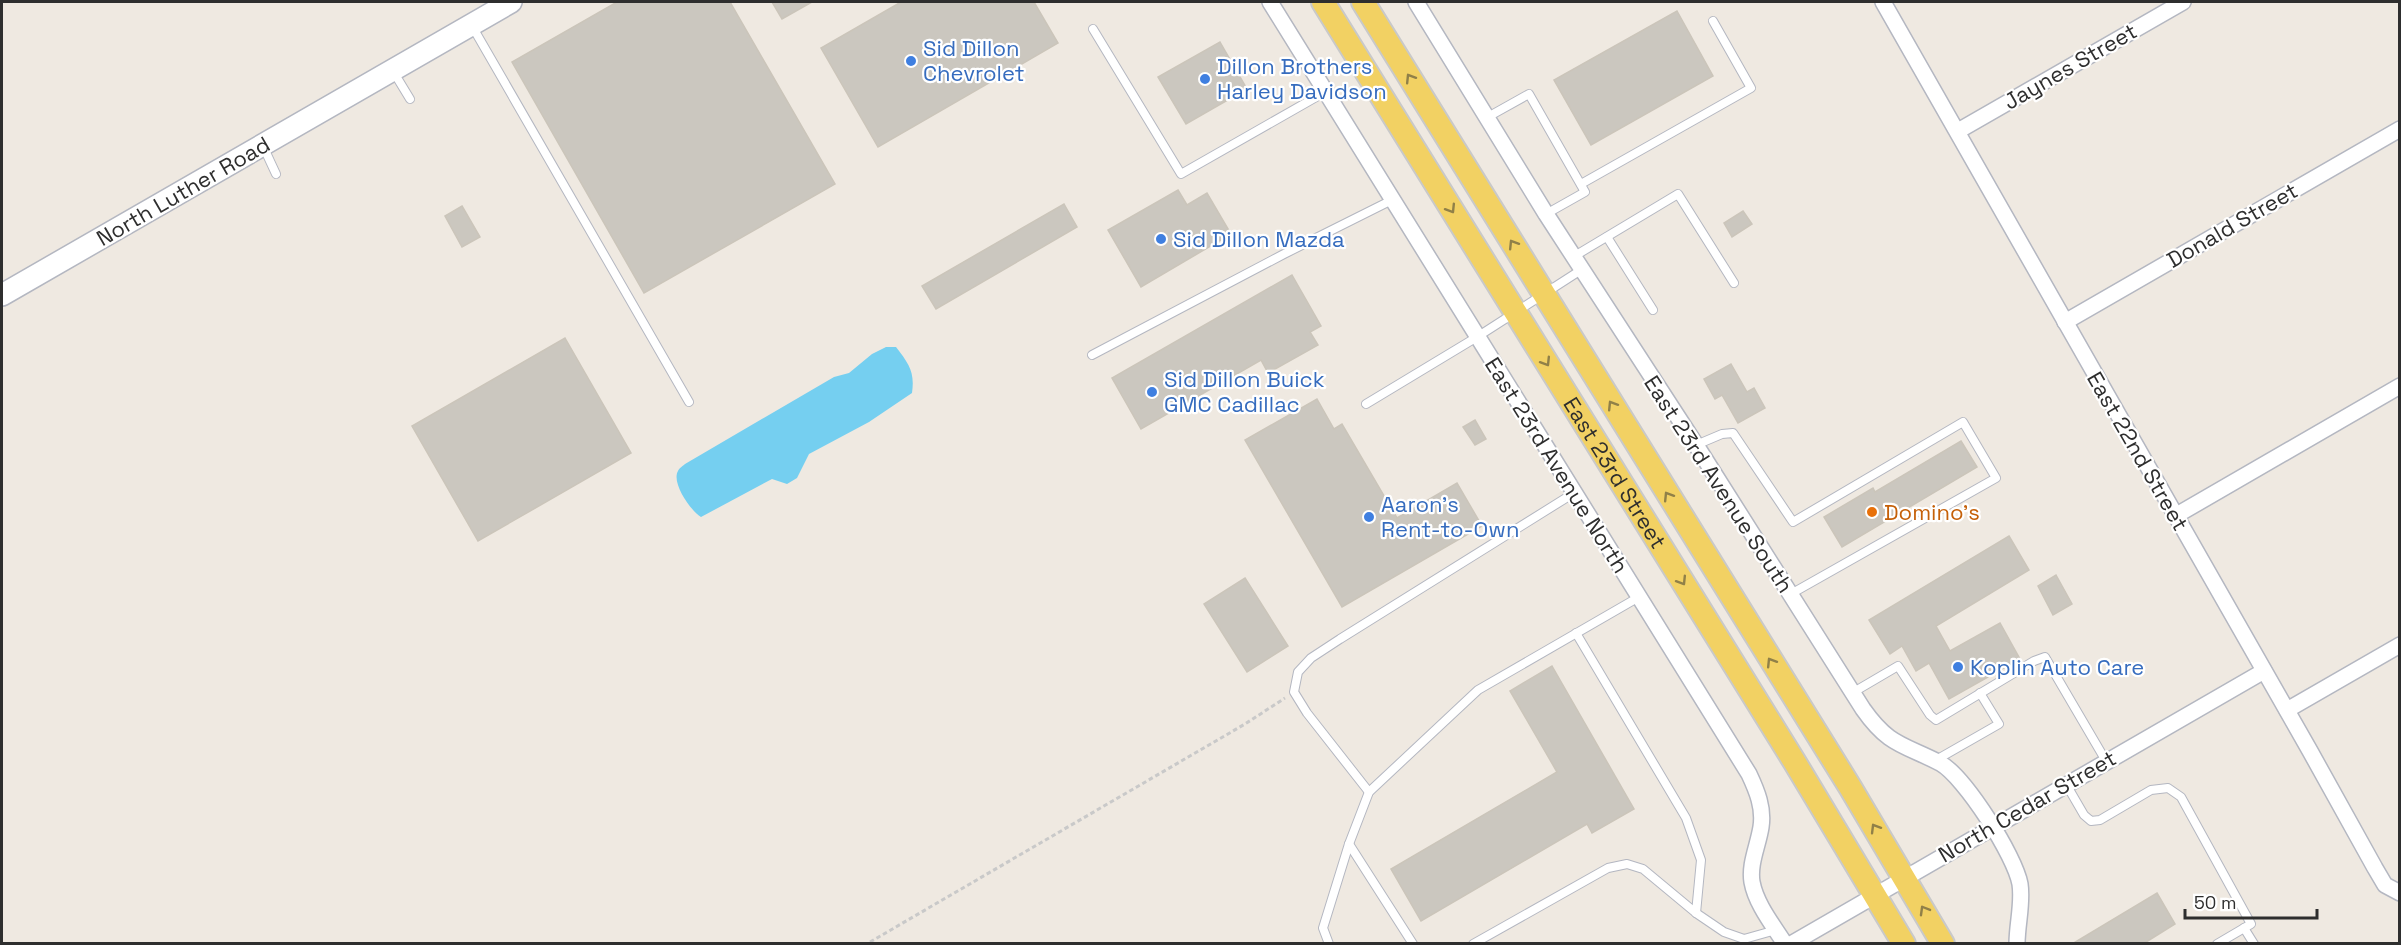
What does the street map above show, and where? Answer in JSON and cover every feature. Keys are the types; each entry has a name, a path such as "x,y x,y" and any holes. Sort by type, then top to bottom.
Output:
{"main road":[{"name":"East 23rd Street","path":"1323,2 1904,944"},
{"name":"East 23rd Street","path":"1364,2 1905,877 1943,944"}],"street":[{"name":"North Luther Road","path":"2,295 511,2"},
{"name":"East 23rd Avenue North","path":"1270,2 1749,774 1756,789 1762,814 1752,884 1763,909 1785,944"},
{"name":"East 23rd Avenue South","path":"1416,2 1546,214 1696,445 1852,693 1884,736 1951,771 1992,826 2010,857 2020,886 2017,944"},
{"name":"East 22nd Street","path":"1883,2 2375,868 2385,885 2400,893"},
{"name":"Jaynes Street","path":"1958,131 2183,2"},
{"name":"Donald Street","path":"2064,322 2400,129"},
{"path":"2175,516 2400,386"},
{"path":"2287,710 2400,645"},
{"name":"North Cedar Street","path":"1791,944 2264,671"}],"lane":[{"path":"1581,184 1751,88 1713,21"},
{"path":"472,24 688,402"},
{"path":"1093,29 1181,174 1325,92"},
{"path":"392,70 410,99"},
{"path":"1486,118 1529,94 1585,192 1546,214"},
{"path":"262,145 276,174"},
{"path":"1366,404 1544,294 1607,237 1678,194 1734,283"},
{"path":"1092,355 1190,302 1392,201"},
{"path":"1607,237 1653,310"},
{"path":"1696,445 1722,434 1733,433 1792,522 1963,422 1996,478 1790,595"},
{"path":"1369,792 1307,713 1294,692 1298,672 1311,658 1574,493"},
{"path":"1329,944 1323,928 1349,844 1369,792 1478,690 1639,597"},
{"path":"1576,633 1686,818 1701,860 1696,913"},
{"path":"1852,693 1898,666 1930,715 1936,720 2034,661 2045,657 2106,761"},
{"path":"1935,761 1999,724 1980,693"},
{"path":"2066,784 2084,815 2091,821 2100,820 2151,790 2168,788 2181,797 2251,924 2217,944"},
{"path":"1349,844 1413,944"},
{"path":"1473,944 1608,868 1627,864 1643,869 1696,913 1724,932 1744,939 1776,930"},
{"path":"2244,928 2254,944"}],"path":[{"path":"870,942 1245,724 1294,692"}],"water":[{"path":"886,347 896,347 908,363 913,379 912,393 869,422 809,454 797,478 787,484 772,479 701,517 692,509 677,482 681,467 834,377 849,373 872,354"}],"building":[{"path":"617,2 730,2 835,184 644,293 512,62"},
{"path":"772,2 812,2 782,19"},
{"path":"901,2 1034,2 1058,43 878,147 821,48"},
{"path":"1677,11 1713,76 1591,145 1554,80"},
{"path":"1220,42 1247,89 1186,124 1158,77"},
{"path":"1178,190 1187,205 1207,193 1231,234 1141,287 1108,230"},
{"path":"1064,204 1077,227 936,309 922,286"},
{"path":"462,206 480,237 462,247 445,216"},
{"path":"1743,211 1752,224 1732,237 1724,223"},
{"path":"1292,275 1321,326 1310,332 1318,345 1268,373 1261,360 1141,429 1112,378"},
{"path":"565,338 631,453 478,541 412,426"},
{"path":"1731,364 1747,392 1754,388 1765,408 1738,423 1722,395 1715,399 1704,379"},
{"path":"1317,399 1334,429 1342,424 1397,518 1457,483 1482,526 1342,607 1245,440"},
{"path":"1475,420 1486,439 1475,445 1463,427"},
{"path":"1961,441 1977,467 1842,547 1824,517 1873,488 1875,492"},
{"path":"2009,536 2029,570 1936,626 1950,651 2000,623 2020,659 1949,699 1929,663 1916,671 1902,646 1890,654 1869,620"},
{"path":"2056,575 2072,604 2053,615 2038,586"},
{"path":"1245,578 1288,646 1247,672 1204,604"},
{"path":"1552,666 1634,809 1592,833 1587,824 1421,921 1391,869 1557,772 1510,691"},
{"path":"2157,893 2175,924 2143,944 2072,944"}],"place":[{"name":"Sid Dillon Chevrolet","path":"911,61"},
{"name":"Dillon Brothers Harley Davidson","path":"1205,79"},
{"name":"Sid Dillon Mazda","path":"1161,239"},
{"name":"Sid Dillon Buick GMC Cadillac","path":"1152,392"},
{"name":"Domino's","path":"1872,512"},
{"name":"Aaron's Rent-to-Own","path":"1369,517"},
{"name":"Koplin Auto Care","path":"1958,667"}]}
